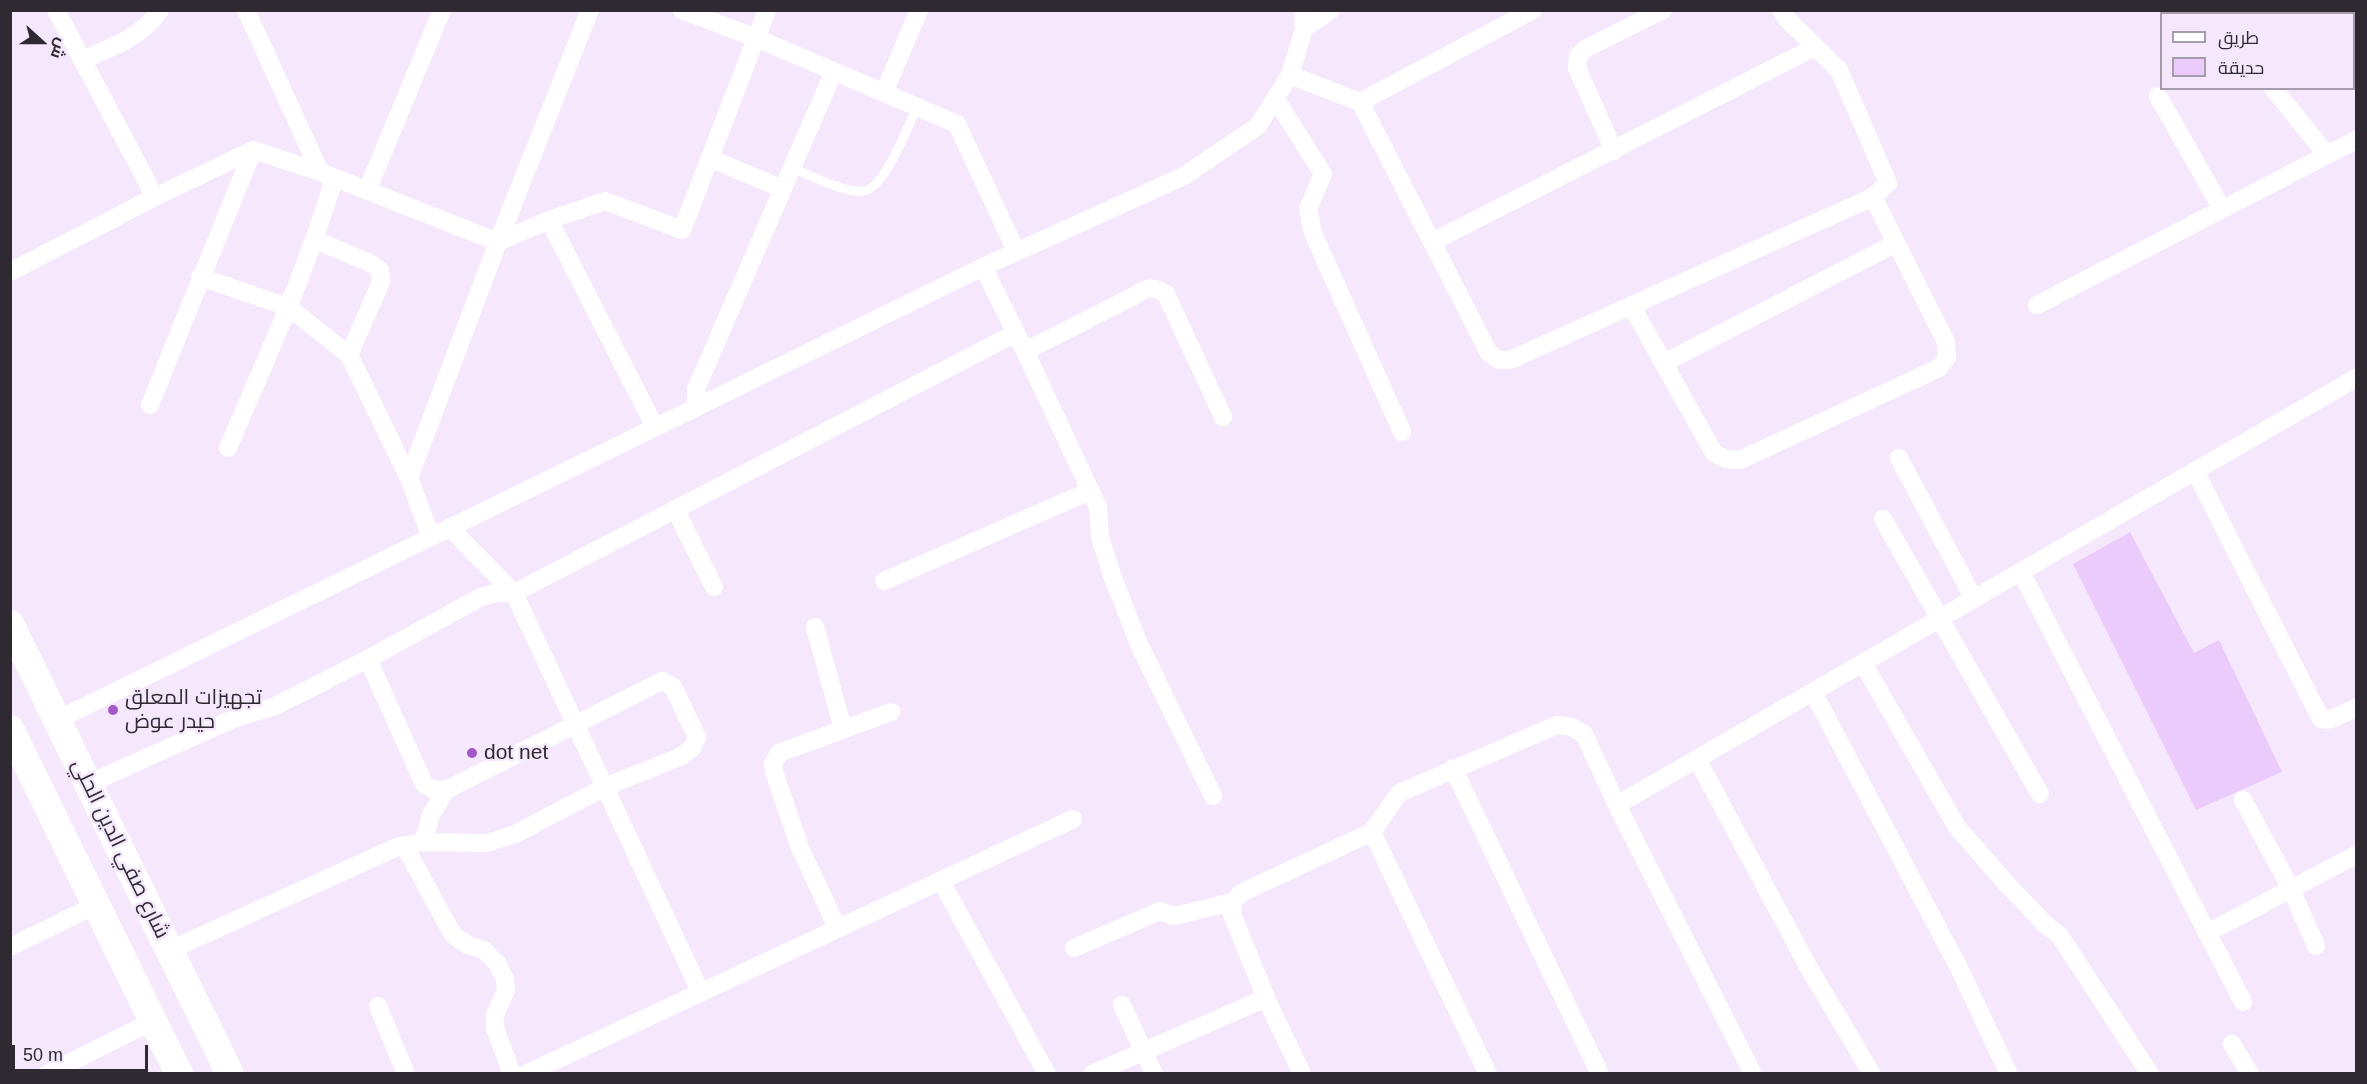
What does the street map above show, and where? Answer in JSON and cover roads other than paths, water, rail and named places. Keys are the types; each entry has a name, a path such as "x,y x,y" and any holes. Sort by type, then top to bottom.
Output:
{"main road":[{"name":"شارع صفي الدين الحلي","path":"10,624 230,1074"},
{"path":"10,729 178,1074"},
{"path":"28,765 41,772 56,769 66,758 62,731"},
{"path":"63,838 63,822 73,809 88,806 103,813"}],"street":[{"path":"56,10 155,197"},
{"path":"82,60 128,40 150,26 160,10"},
{"path":"228,448 315,240 327,175 246,10"},
{"path":"367,191 442,10"},
{"path":"409,478 498,242 590,10"},
{"path":"682,10 756,38 957,124 1016,251"},
{"path":"10,272 155,197 253,150 327,175 498,242 549,220 605,201 682,230 767,10"},
{"path":"884,93 919,10"},
{"path":"62,731 431,537 1016,251 1184,177 1258,126 1290,75 1304,20 1331,10"},
{"path":"1360,102 1533,10"},
{"path":"1614,151 1577,68 1578,56 1585,49 1663,10"},
{"path":"1290,75 1360,102 1489,353 1499,360 1510,360 1873,197 1888,183 1839,70 1787,19 1781,10"},
{"path":"1432,242 1815,47"},
{"path":"696,407 696,389 834,71"},
{"path":"2275,90 2327,155"},
{"path":"2158,96 2222,210"},
{"path":"1275,98 1323,174 1308,209 1313,233 1402,432"},
{"path":"2037,305 2356,140"},
{"path":"150,405 253,150"},
{"path":"710,158 783,189"},
{"path":"1631,305 1714,453 1726,459 1740,460 1939,368 1947,357 1946,342 1873,197"},
{"path":"549,220 655,427"},
{"path":"315,240 370,263 380,270 381,282 349,354"},
{"path":"1664,363 1896,243"},
{"path":"983,267 1098,507 1100,537 1139,644 1213,796"},
{"path":"200,277 288,308 349,354 409,478 431,537"},
{"path":"1025,351 1145,288 1158,288 1166,294 1223,417"},
{"path":"88,784 233,718 273,707 368,659 481,597 496,593 514,593 1016,333"},
{"path":"1617,805 2356,378"},
{"path":"1899,458 1974,599"},
{"path":"2195,471 2321,719 2329,720 2356,708"},
{"path":"884,581 1090,491"},
{"path":"675,509 714,587"},
{"path":"1884,519 2040,794"},
{"path":"450,528 514,593 701,993"},
{"path":"2021,572 2243,1002"},
{"path":"815,627 843,729"},
{"path":"170,950 404,845 423,842 487,843 514,834 605,787 682,756 693,747 697,737 673,687 662,681 446,790 432,789 424,783 368,659"},
{"path":"1863,663 1957,826 2005,882 2045,924 2060,936 2150,1074"},
{"path":"1813,692 1958,966 2009,1074"},
{"path":"838,929 800,848 773,764 779,753 891,712"},
{"path":"1074,948 1160,911 1174,915 1233,902 1241,893 1372,832 1399,793 1557,725 1572,727 1584,734 1617,805 1753,1074"},
{"path":"1697,759 1809,968 1872,1074"},
{"path":"1453,768 1600,1074"},
{"path":"423,842 431,815 446,790"},
{"path":"2243,800 2291,889 2316,946"},
{"path":"526,1074 1073,819"},
{"path":"1372,832 1488,1074"},
{"path":"404,845 453,935 468,945 484,950 497,963 505,979 506,990 495,1015 495,1028 512,1074"},
{"path":"2207,933 2356,855"},
{"path":"941,881 1047,1074"},
{"path":"1233,902 1232,914 1266,998 1302,1074"},
{"path":"10,947 96,905"},
{"path":"1092,1074 1266,998"},
{"path":"1122,1005 1154,1074"},
{"path":"378,1006 406,1074"},
{"path":"47,1074 153,1021"},
{"path":"2232,1044 2250,1074"}],"lane":[{"path":"792,168 841,187 864,192 876,185 889,166 917,107"}],"place":[{"name":"تجهيزات المعلق حيدر عوض","path":"113,710"},
{"name":"dot net","path":"472,753"}]}
